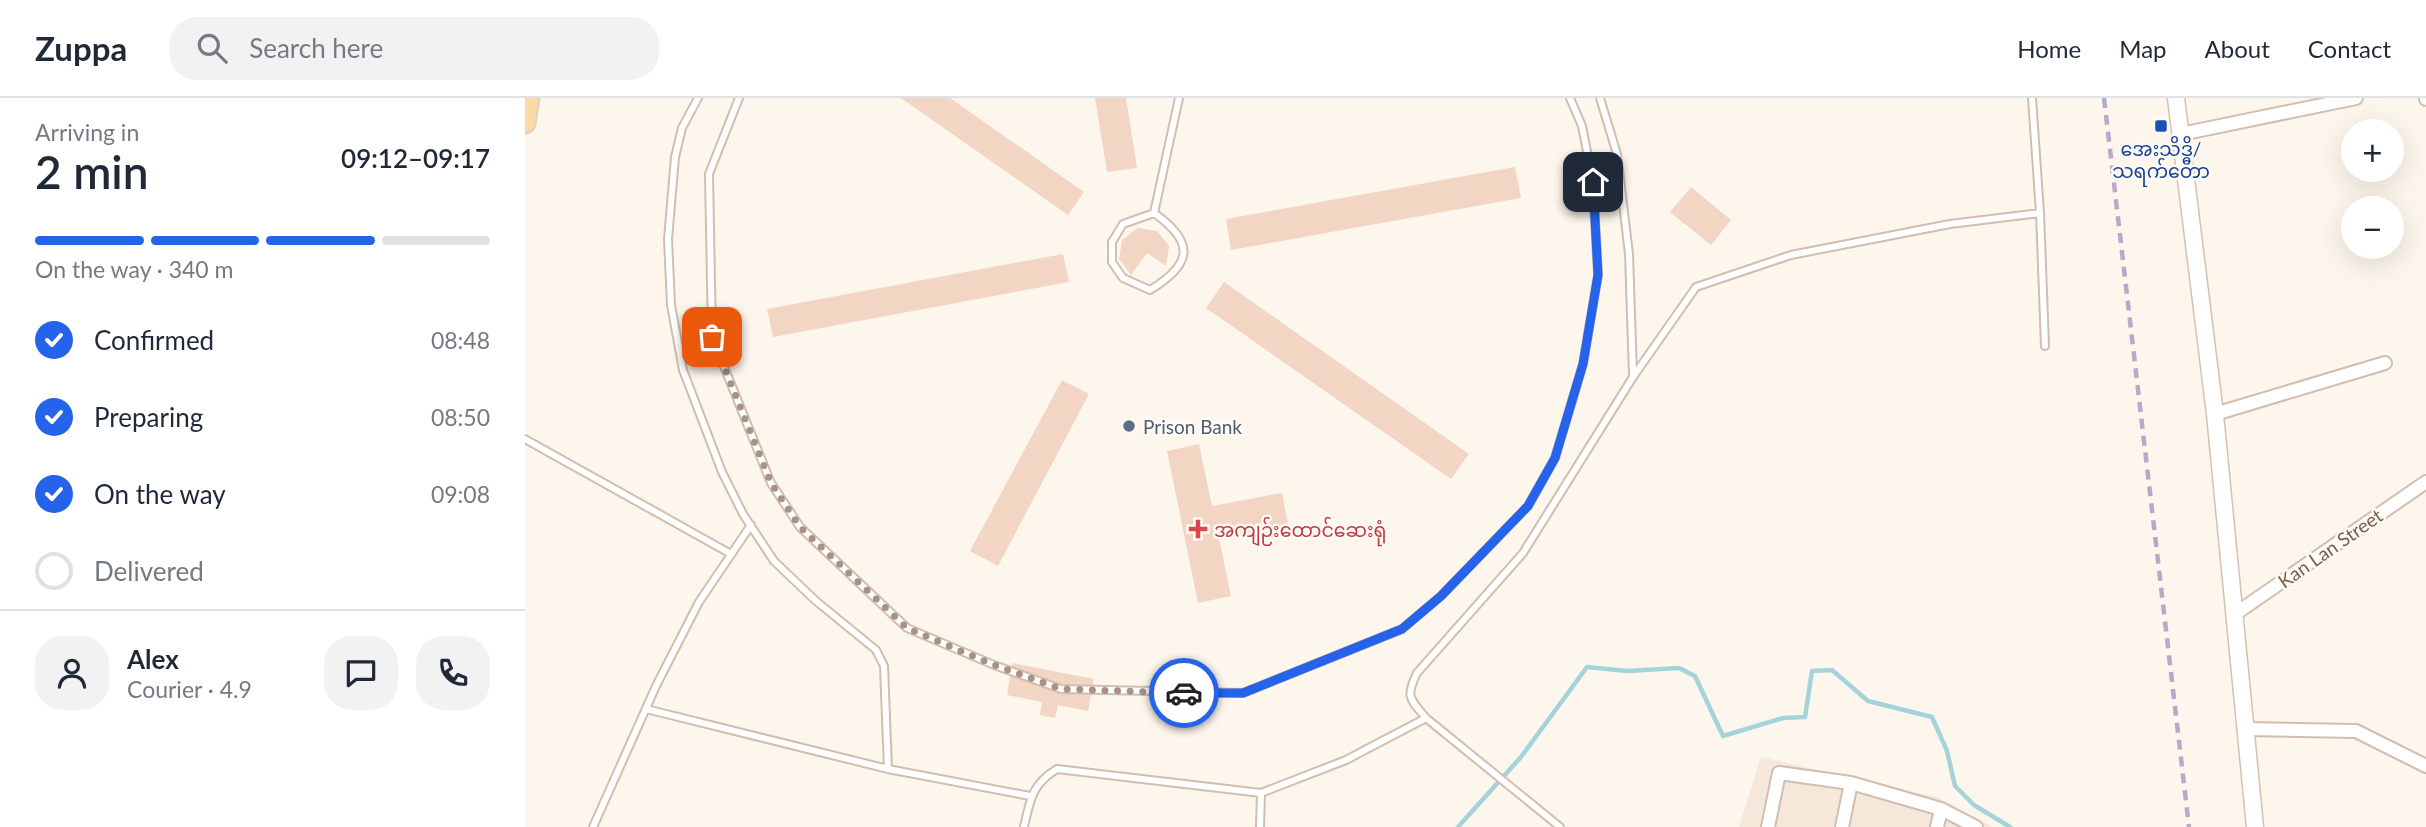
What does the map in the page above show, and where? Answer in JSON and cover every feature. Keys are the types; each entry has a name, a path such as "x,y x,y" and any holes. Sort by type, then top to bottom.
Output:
{"main road":[{"path":"525,123 529,98"},
{"path":"2176,98 2215,414 2255,827"}],"street":[{"path":"2181,134 2356,98"},
{"path":"2215,414 2385,363"},
{"name":"Kan Lan Street","path":"2235,614 2426,482"},
{"path":"2246,729 2356,731 2426,766"},
{"path":"1768,827 1779,773 1851,783 1941,809 1976,827"},
{"path":"1842,827 1851,783"},
{"path":"1937,827 1941,809"}],"lane":[{"path":"698,98 682,128 675,157 668,239 671,305 683,369 722,472 774,561 816,601 876,650 884,666 888,769"},
{"path":"739,98 709,174 712,337 771,483 800,527 907,628 994,665 1061,689 1243,693 1402,629 1441,596 1528,506 1555,458 1583,364 1598,275 1593,182 1582,126 1570,98"},
{"path":"1154,213 1179,98"},
{"path":"1600,98 1617,154 1628,242 1633,377"},
{"path":"2032,98 2045,346"},
{"path":"1154,213 1171,225 1182,238 1184,256 1168,278 1150,290 1123,278 1112,262 1112,242 1123,224 1154,213"},
{"path":"1560,827 1426,718 1410,699 1410,688 1417,673 1523,553 1633,377 1696,287 1791,254 1950,224 2040,214"},
{"path":"525,439 731,554"},
{"path":"593,827 646,709 699,602 751,525"},
{"path":"646,709 888,769 1030,796"},
{"path":"1024,827 1030,796 1044,777 1057,769 1261,793 1346,760 1426,718"},
{"path":"1260,827 1261,793"}],"shaded area":[{"path":"1761,757 1937,797 1993,827 1739,827"}],"building":[{"path":"901,98 950,98 1084,192 1068,215"},
{"path":"1095,98 1126,98 1137,168 1107,172"},
{"path":"1515,167 1521,198 1231,250 1226,219"},
{"path":"1691,187 1731,220 1711,245 1670,212"},
{"path":"1138,228 1157,231 1169,246 1166,266 1147,253 1131,275 1119,259 1122,240"},
{"path":"1063,254 1069,282 773,337 767,309"},
{"path":"1224,282 1469,454 1451,479 1206,308"},
{"path":"1062,380 1089,394 998,566 970,551"},
{"path":"1199,444 1212,506 1282,493 1288,524 1219,538 1231,596 1198,603 1167,451"},
{"path":"1012,663 1094,679 1088,711 1058,705 1055,718 1040,715 1042,702 1007,695"}],"waterway":[{"path":"1458,827 1521,757 1587,667 1627,671 1679,668 1695,676 1723,736 1783,718 1805,717 1812,671 1832,670 1868,701 1932,717 1947,751 1955,786 1974,805 2010,827"}],"railway":[{"path":"2104,98 2189,827"}],"way so far":[{"path":"712,337 771,483 800,527 907,628 994,665 1061,689 1184,693"}],"place":[{"name":"အေးသိဒ္ဓိ/ သရက်တော","path":"2161,126"},
{"name":"Prison Bank","path":"1129,426"},
{"name":"အကျဉ်းထောင်ဆေးရုံ","path":"1198,529"}],"route":[{"path":"1184,693 1243,693 1402,629 1441,596 1528,506 1555,458 1583,364 1598,275 1593,182"}]}
